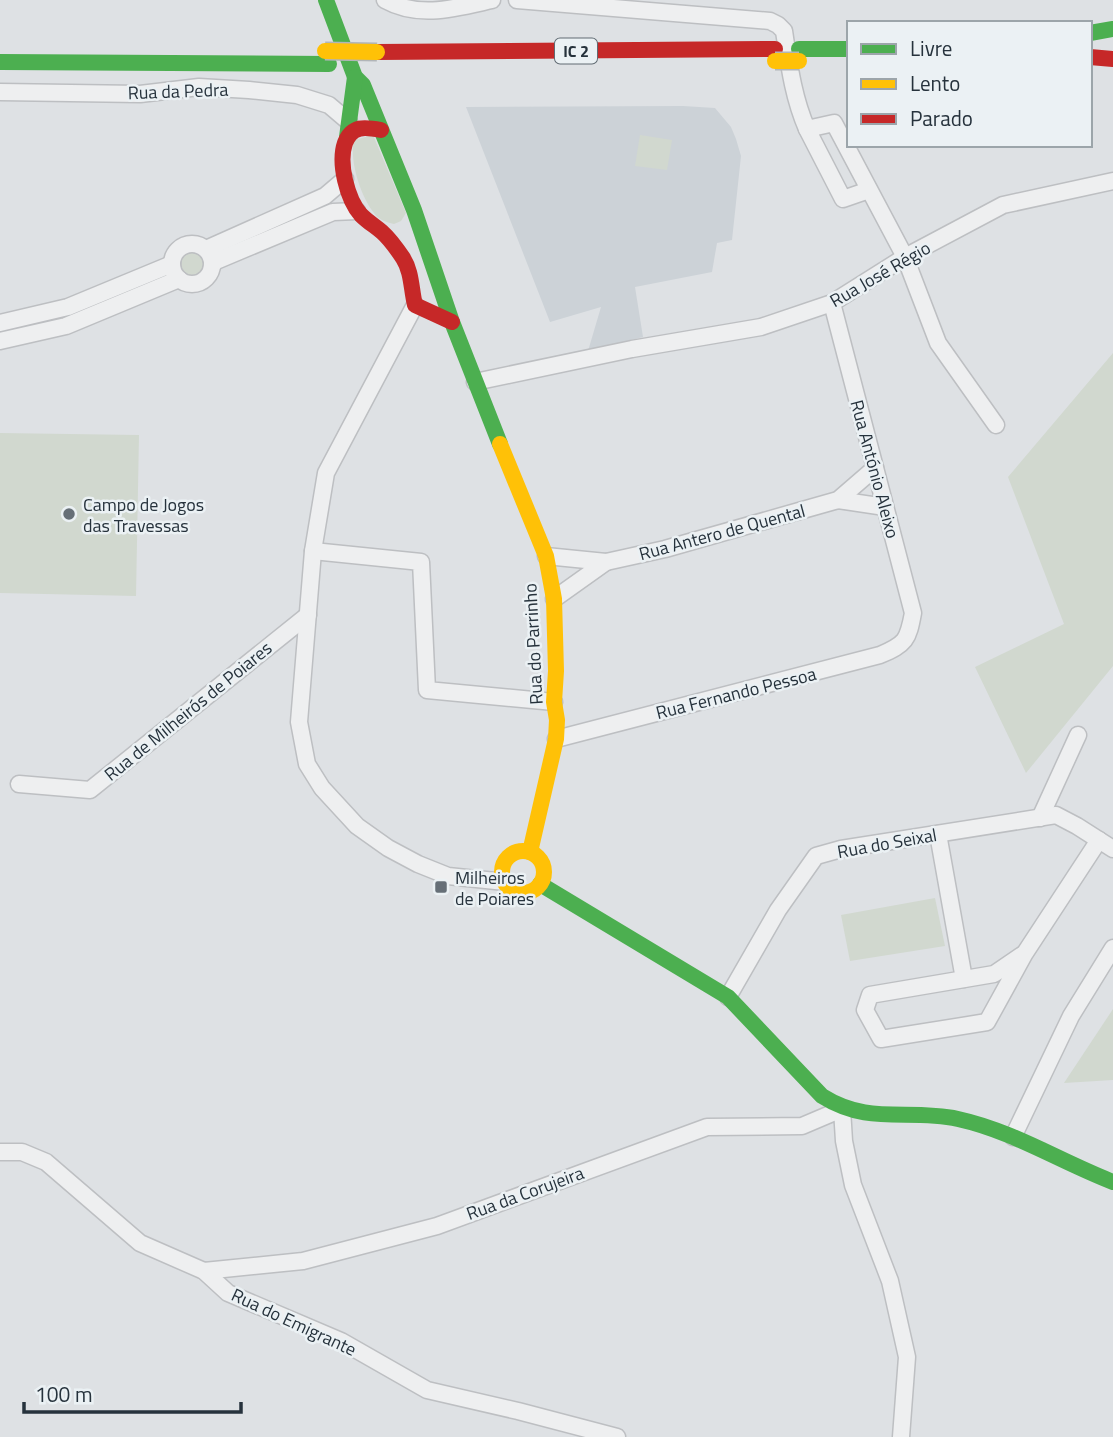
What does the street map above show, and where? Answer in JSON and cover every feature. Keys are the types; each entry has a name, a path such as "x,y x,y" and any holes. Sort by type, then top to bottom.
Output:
{"main road":[{"name":"Rua do Parrinho","path":"326,0 355,77 363,85 414,210 475,382 546,556 554,598 556,739 530,852"},
{"path":"1092,33 1113,29"},
{"name":"IC 2","path":"799,55 847,48"},
{"name":"IC 2","path":"0,50 227,53 327,58"},
{"name":"IC 2","path":"0,62 775,55 847,60"},
{"path":"1092,57 1113,59"},
{"name":"Rua do Parrinho","path":"355,77 342,169 357,211 383,233 403,257 412,279 411,292 415,305"},
{"path":"348,129 353,130 363,125 381,130"},
{"path":"383,233 394,233 402,228 409,222 414,210"},
{"path":"415,305 453,323"},
{"path":"516,852 530,852 536,855 543,866 543,878 540,884 529,892 522,893 505,882 503,868 510,856 516,852"},
{"path":"540,884 728,997 822,1096 842,1109 955,1119 1013,1137 1113,1182"}],"street":[{"path":"385,0 415,11 447,9 492,0"},
{"path":"517,0 769,21 784,31 800,113 844,199 869,190"},
{"name":"Rua da Pedra","path":"0,92 140,94 199,87 297,95 329,105 348,129"},
{"path":"807,129 834,123 905,257 938,343 996,425"},
{"path":"206,249 326,196 345,179"},
{"name":"Rua José Régio","path":"475,382 632,349 761,327 832,303 905,257 1003,205 1113,181"},
{"path":"213,264 333,212 357,211"},
{"path":"196,244 206,249 213,264 208,278 199,284 188,284 175,272 175,253 184,245 196,244"},
{"path":"0,323 68,307 175,272"},
{"path":"0,341 66,326 175,272"},
{"name":"Rua António Aleixo","path":"832,303 913,613 909,635"},
{"path":"415,305 326,473 313,551 299,722 307,764 323,788 357,826 388,848 448,876 505,882"},
{"name":"Rua Antero de Quental","path":"838,500 875,468"},
{"name":"Rua Antero de Quental","path":"546,556 606,562 665,549 838,500 886,507"},
{"path":"313,551 421,562 427,690 554,702"},
{"name":"Rua Antero de Quental","path":"554,598 606,562"},
{"name":"Rua de Milheirós de Poiares","path":"19,784 90,790 308,615"},
{"name":"Rua Fernando Pessoa","path":"556,739 880,655 897,648 909,635"},
{"path":"1041,818 1078,735"},
{"name":"Rua do Seixal","path":"728,997 778,910 816,856 841,849 1056,815 1106,844"},
{"path":"938,834 964,979"},
{"path":"1025,953 994,974 870,995 865,1010 881,1040 987,1022 1025,953 1106,844"},
{"path":"1013,1137 1071,1016 1113,948"},
{"path":"842,1109 844,1141 853,1185 890,1282 907,1357 901,1437"},
{"name":"Rua da Corujeira","path":"204,1271 303,1261 437,1226 707,1127 802,1126 842,1109"},
{"name":"Rua do Emigrante","path":"0,1152 22,1152 46,1162 140,1243 204,1271 228,1293 341,1341 427,1390 617,1437"}],"shaded area":[{"path":"466,107 715,108 731,127 736,139 741,156 732,240 717,243 712,272 635,287 643,337 588,351 601,307 550,322"},
{"path":"373,135 406,213 401,221 394,224 380,219 369,206 355,168 354,140"},
{"path":"640,135 672,140 667,170 635,166"},
{"path":"193,252 202,255 205,264 202,273 193,276 184,273 181,264 184,255"},
{"path":"1113,353 1113,666 1026,773 975,667 1064,624 1008,477"},
{"name":"Campo de Jogos das Travessas","path":"0,433 139,435 136,596 0,593"},
{"path":"935,898 945,946 850,961 841,915"},
{"path":"1113,1009 1113,1080 1064,1083"}],"traffic: fast":[{"path":"326,0 355,77 363,85 414,210 452,322 500,444"},
{"path":"1092,33 1113,29"},
{"path":"799,49 847,49"},
{"path":"0,62 329,64"},
{"path":"347,137 355,77"},
{"path":"540,884 728,997 822,1096 856,1111 939,1116 978,1124 1113,1182"}],"traffic: slow":[{"path":"325,51 377,52"},
{"path":"775,61 799,61"},
{"path":"500,444 546,556 554,599 556,739 530,852"},
{"path":"523,851 538,857 544,872 538,887 523,893 508,887 502,872 508,857 523,851"}],"traffic: jam":[{"path":"377,52 775,49"},
{"path":"1092,57 1113,59"},
{"path":"381,130 355,130 348,137 343,151 343,170 348,190 361,215 385,235 406,263 415,305 452,322"}],"place":[{"name":"Campo de Jogos das Travessas","path":"69,514"},
{"name":"Milheiros de Poiares","path":"441,887"}]}
